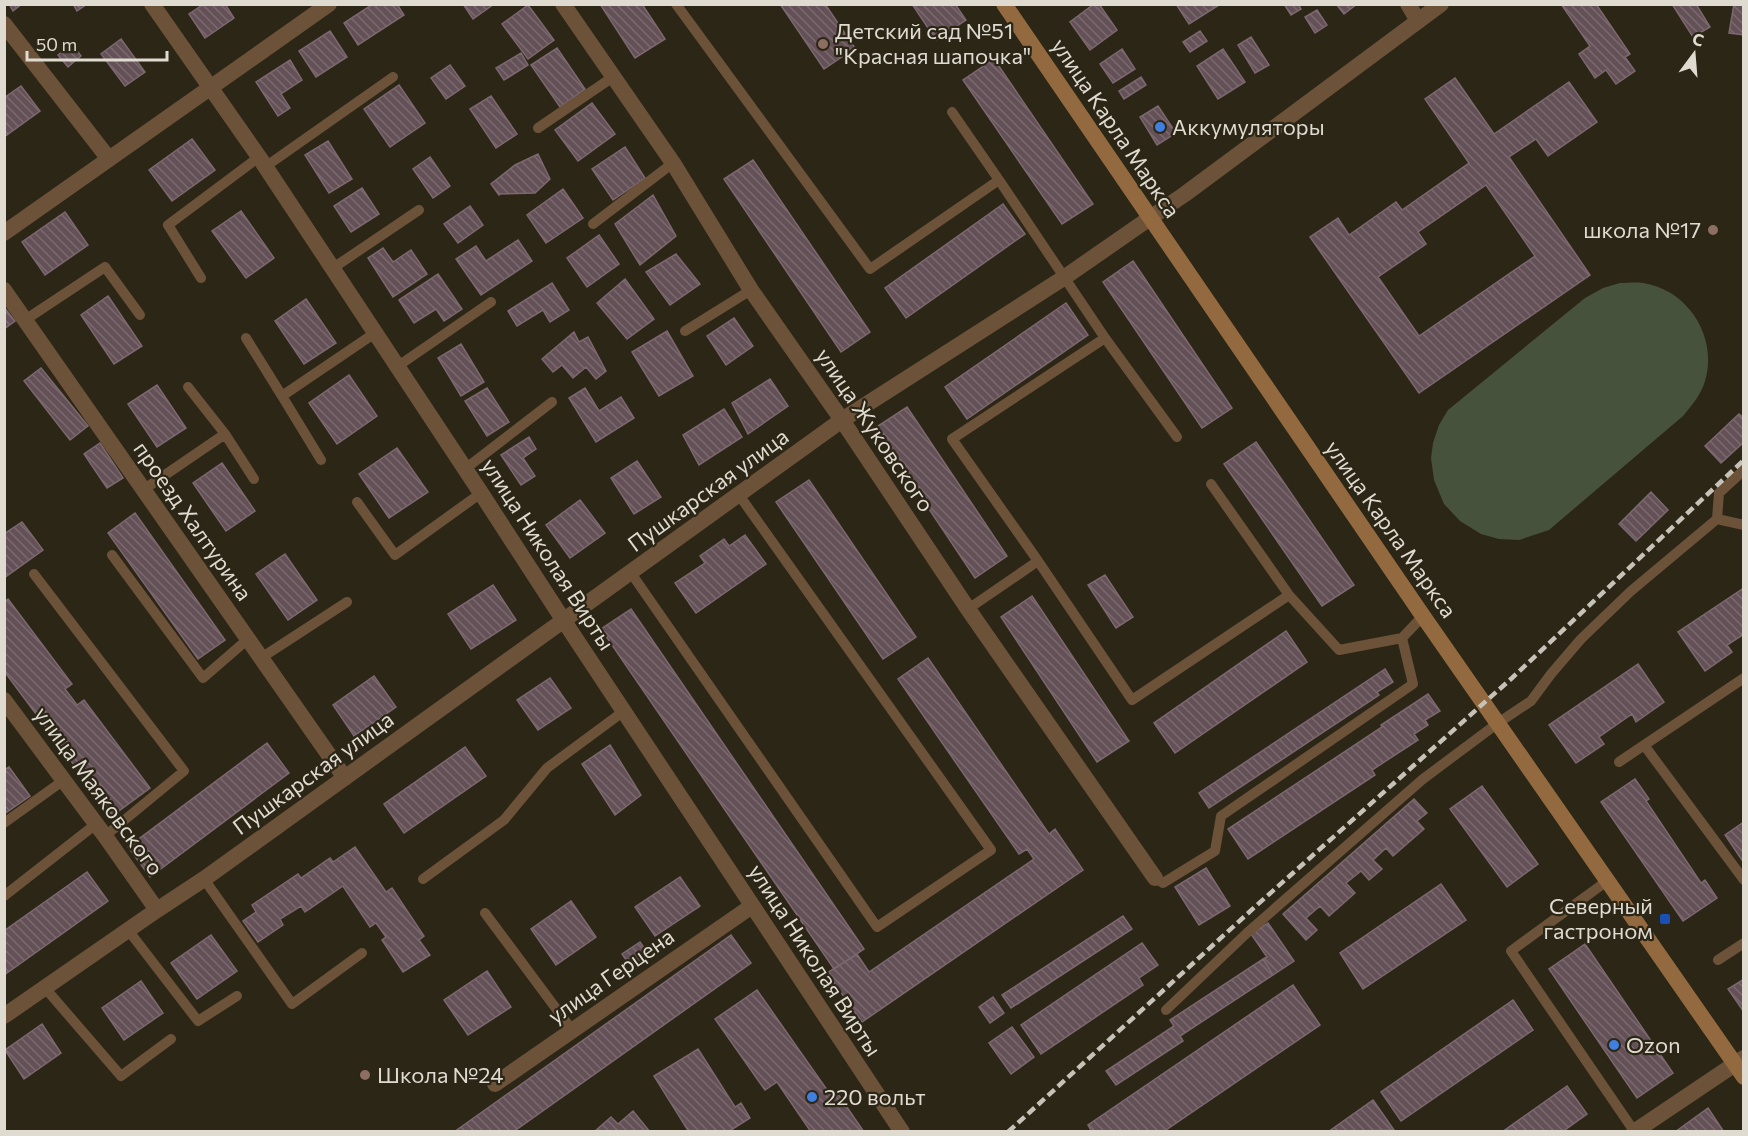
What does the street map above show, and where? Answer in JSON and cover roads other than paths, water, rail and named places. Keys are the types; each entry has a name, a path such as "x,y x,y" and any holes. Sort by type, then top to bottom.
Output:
{"main road":[{"name":"улица Карла Маркса","path":"1004,4 1423,616 1607,881 1740,1066"}],"street":[{"name":"улица Николая Вирты","path":"152,4 333,268 902,1131"},
{"path":"4,233 329,4"},
{"name":"улица Жуковского","path":"563,4 673,163 751,290 1155,878"},
{"path":"1408,4 1418,21"},
{"name":"Пушкарская улица","path":"4,1016 204,879 842,420 1065,277 1185,194 1441,4"},
{"path":"4,24 109,159"},
{"name":"проезд Халтурина","path":"4,290 345,778"},
{"name":"улица Маяковского","path":"4,700 101,830 157,910"},
{"name":"улица Герцена","path":"495,1084 752,906"},
{"path":"1634,1131 1740,1066"}],"lane":[{"path":"676,4 870,270 999,180"},
{"path":"538,128 613,76"},
{"path":"201,278 168,225 393,77"},
{"path":"952,112 1105,338 1177,437"},
{"path":"592,224 673,163"},
{"path":"333,268 419,210"},
{"path":"25,320 105,267 140,315"},
{"path":"685,331 751,290"},
{"path":"398,366 492,302"},
{"path":"282,396 375,333"},
{"path":"246,338 321,460"},
{"path":"1105,338 952,439 1132,700 1289,595"},
{"path":"188,387 225,434 254,479"},
{"path":"465,469 552,402"},
{"path":"143,490 225,434"},
{"path":"1166,1010 1248,932 1423,779 1531,701 1581,639 1631,591 1717,519 1719,494 1743,470"},
{"path":"1211,484 1289,595 1339,650 1402,638 1423,616"},
{"path":"357,502 395,555 481,492"},
{"path":"631,573 878,927 991,850 739,495"},
{"path":"1717,519 1743,525"},
{"path":"112,555 203,678 248,639"},
{"path":"968,609 1038,561"},
{"path":"4,896 184,771 34,574"},
{"path":"261,658 347,602"},
{"path":"1155,878 1163,883 1215,851 1221,816 1413,684 1402,638"},
{"path":"1619,762 1743,678"},
{"path":"423,879 504,820 547,768 624,711"},
{"path":"1644,745 1743,880"},
{"path":"4,823 64,780"},
{"path":"204,879 292,1004 362,953"},
{"path":"1607,881 1511,951 1634,1131"},
{"path":"485,913 572,1030"},
{"path":"128,930 198,1021 237,996"},
{"path":"1718,960 1743,943"},
{"path":"45,988 121,1076 171,1039"}],"railway":[{"path":"1008,1132 1257,905 1512,678 1744,460"}],"place":[{"name":"Детский сад №51 \"Красная шапочка\"","path":"823,44"},
{"name":"Аккумуляторы","path":"1160,127"},
{"name":"школа №17","path":"1713,230"},
{"name":"Северный гастроном","path":"1665,919"},
{"name":"Ozon","path":"1614,1045"},
{"name":"Школа №24","path":"365,1075"},
{"name":"220 вольт","path":"812,1097"}]}
